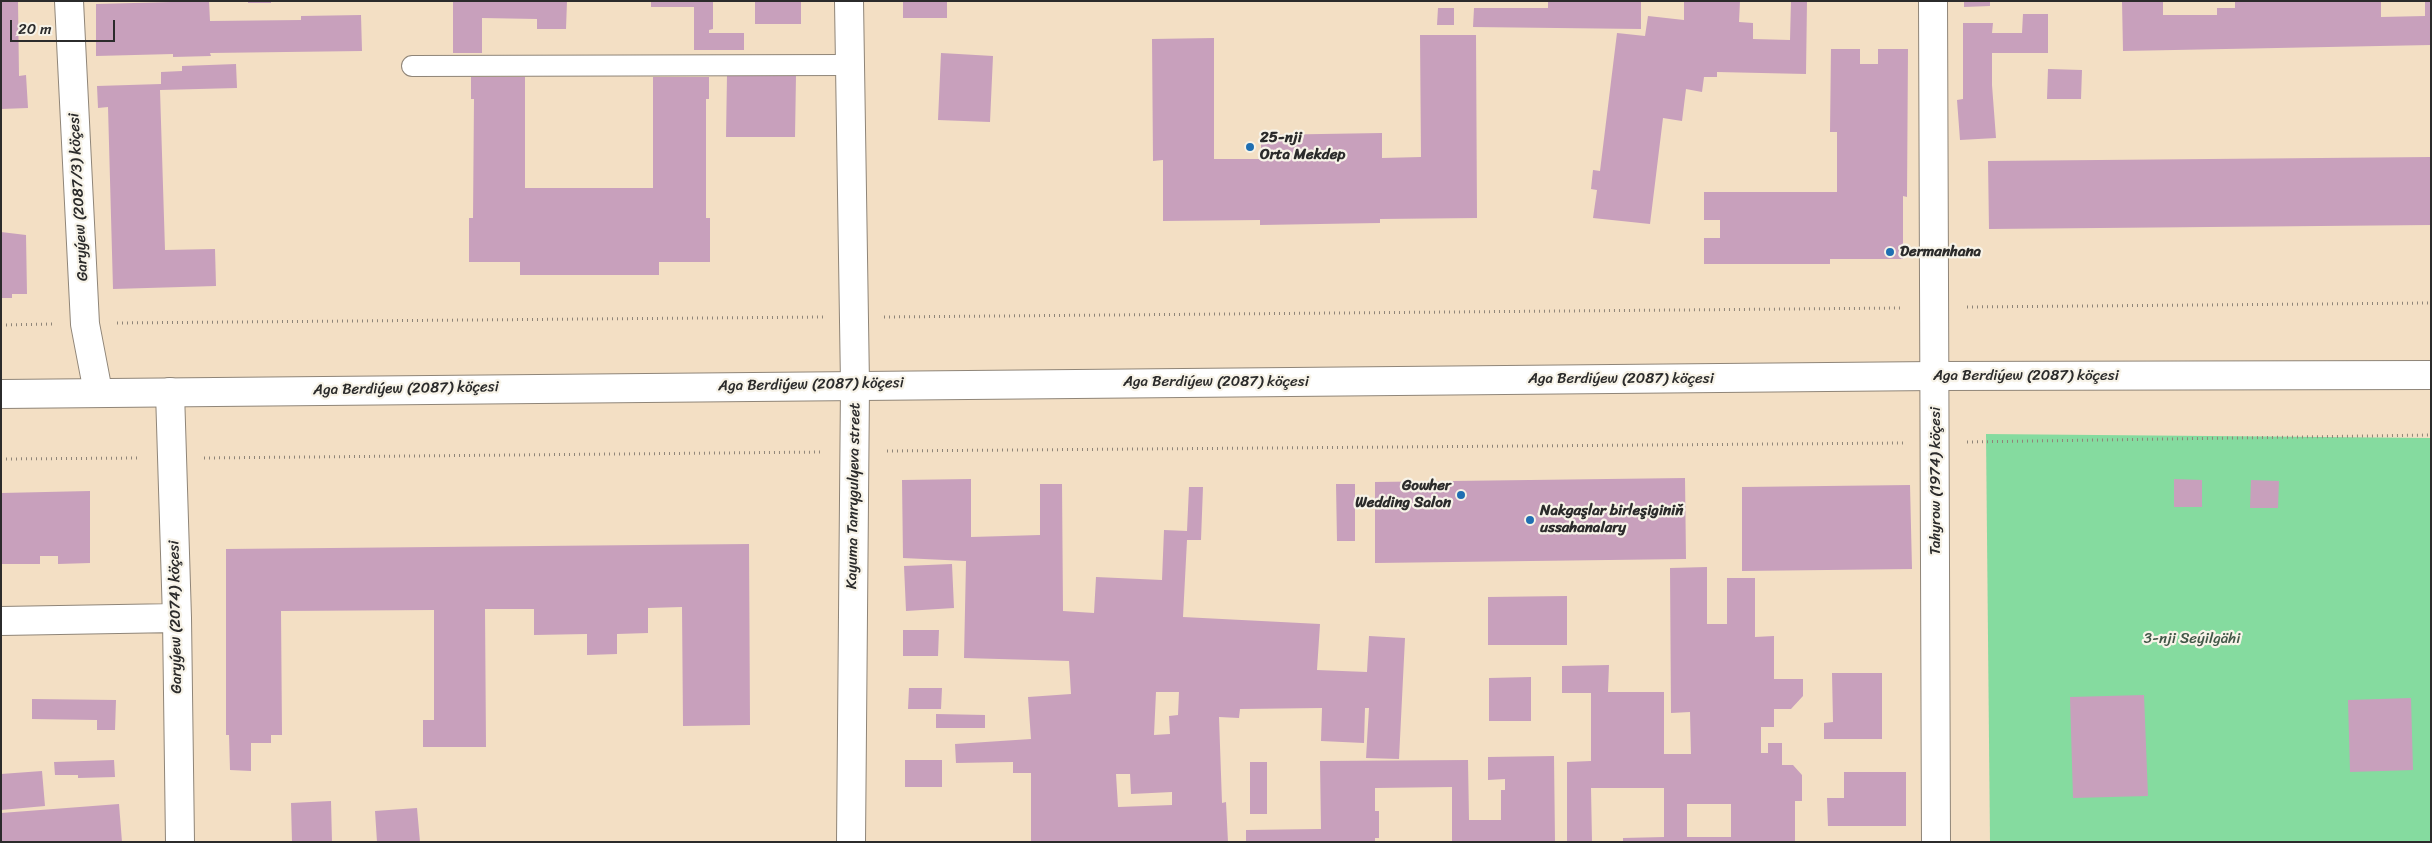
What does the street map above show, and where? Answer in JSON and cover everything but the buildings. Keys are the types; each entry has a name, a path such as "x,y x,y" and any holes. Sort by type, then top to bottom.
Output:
{"street":[{"name":"Garyýew (2087/3) köçesi","path":"70,1 85,324 98,392"},
{"name":"Kayuma Tanrygulyeva street","path":"849,1 855,385 851,842"},
{"name":"Tahyrow (1974) köçesi","path":"1933,1 1936,308 1936,842"},
{"name":"Aga Berdiýew (2087) köçesi","path":"1,394 1935,376 2431,375"},
{"name":"Garyýew (2074) köçesi","path":"170,392 177,618 180,842"},
{"path":"1,621 177,618"}],"lane":[{"path":"412,66 850,65"}],"path":[{"path":"1,325 2431,303"},
{"path":"1,459 1936,442 2431,435"}],"green space":[{"name":"3-nji Seýilgähi","path":"1986,434 2431,438 2431,842 1990,842"}],"place":[{"name":"25-nji Orta Mekdep","path":"1250,147"},
{"name":"Dermanhana","path":"1890,252"},
{"name":"Gowher Wedding Salon","path":"1461,495"},
{"name":"Nakgaşlar birleşiginiň ussahanalary","path":"1530,520"}]}
